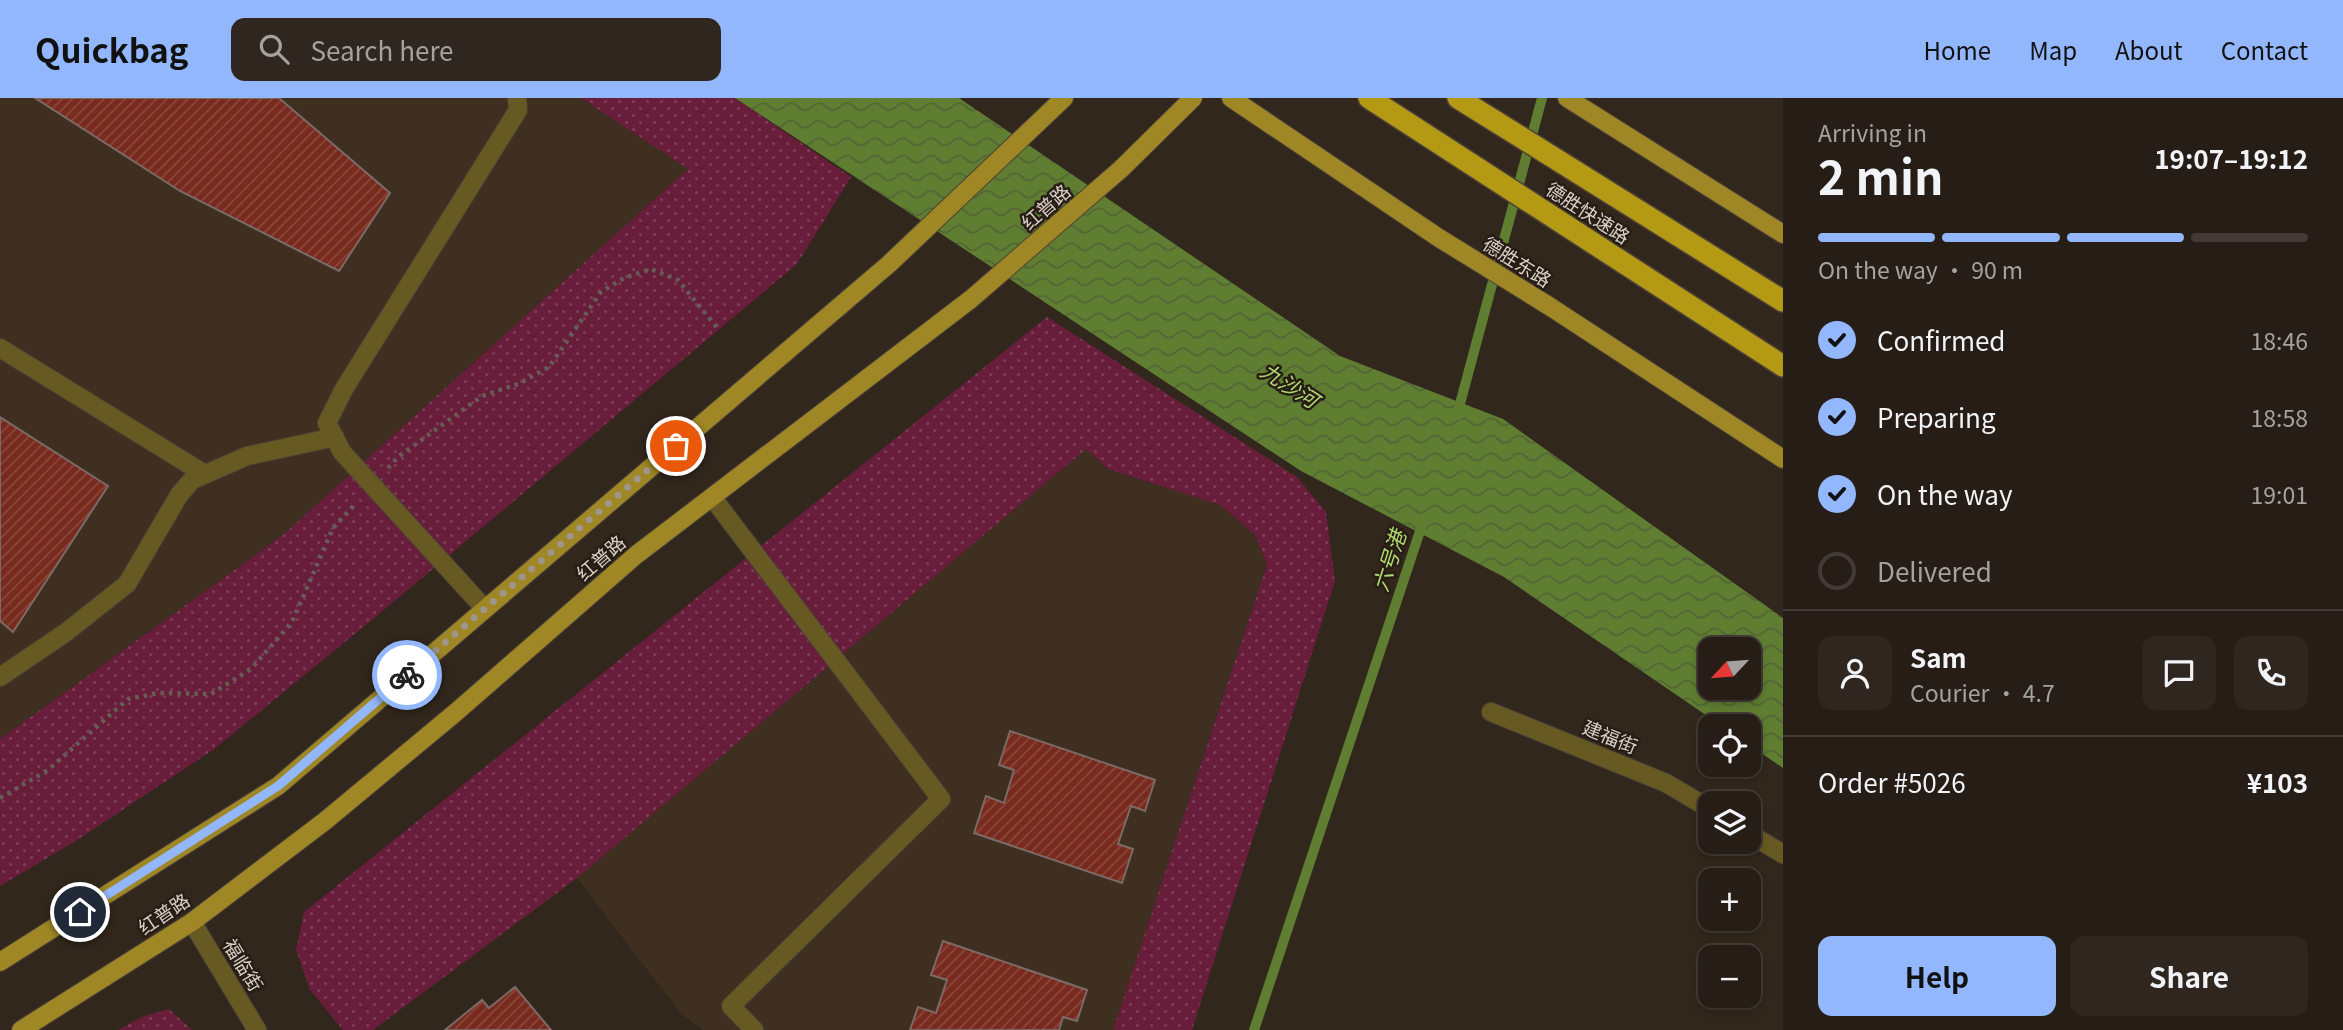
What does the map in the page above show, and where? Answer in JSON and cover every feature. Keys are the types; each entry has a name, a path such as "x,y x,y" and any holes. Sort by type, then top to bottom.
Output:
{"highway":[{"name":"德胜快速路","path":"1369,98 1783,366"},
{"name":"德胜快速路","path":"1458,98 1783,301"}],"main road":[{"name":"红普路","path":"0,962 278,786 889,264 1064,98"},
{"name":"红普路","path":"21,1030 192,922 325,821 455,713 636,555 971,299 1121,169 1193,98"},
{"name":"德胜东路","path":"1231,98 1438,238 1549,306 1783,459"},
{"path":"1567,98 1783,234"}],"street":[{"path":"485,609 342,452 327,423 344,389 518,110 517,98"},
{"path":"0,348 203,473"},
{"path":"0,677 65,634 127,583 179,495 192,480 247,456 335,437"},
{"path":"712,497 940,799 731,1006 754,1030"},
{"name":"建福街","path":"1491,712 1666,783 1698,802"},
{"path":"1761,841 1783,854"},
{"name":"福临街","path":"192,922 257,1030"}],"path":[{"path":"0,798 48,770 128,699 158,693 211,694 251,669 292,622 333,528 372,485 398,457 482,396 518,384 549,367 601,292 624,278 651,269 678,281 719,330"}],"shaded area":[{"path":"0,98 581,98 688,169 283,535 0,739"},
{"path":"581,98 735,98 851,177 797,264 373,619 213,750 74,842 0,886 0,739 283,535 688,169"},
{"path":"1047,317 1297,477 1326,512 1335,581 1192,1030 1113,1030 1267,565 1255,535 1220,505 1108,469 1086,449 577,878 373,1030 343,1030 310,990 296,950 304,912"},
{"path":"1086,449 1108,469 1220,505 1255,535 1267,565 1113,1030 703,1030 681,1014 577,878"},
{"path":"169,1009 192,1030 118,1030 144,1016"}],"water":[{"name":"九沙河","path":"735,98 959,98 1340,356 1503,419 1783,618 1783,768 1761,753 1761,714 1704,714 1504,577 1301,471"}],"building":[{"path":"35,98 279,98 390,193 339,271 180,191"},
{"path":"0,417 108,486 13,632 0,621"},
{"path":"1010,731 1155,780 1145,811 1131,806 1118,844 1133,849 1122,883 974,833 986,796 1004,803 1014,770 999,765"},
{"path":"943,941 1087,990 1077,1021 1063,1017 1059,1030 910,1030 918,1007 936,1013 947,980 931,975"},
{"path":"515,987 551,1030 445,1030 482,1000 489,1008"}],"waterway":[{"name":"六号港","path":"1457,415 1542,98"},
{"name":"六号港","path":"1254,1030 1423,522"}],"way so far":[{"path":"407,675 676,446"}],"route":[{"path":"80,912 278,786 407,675"}]}
